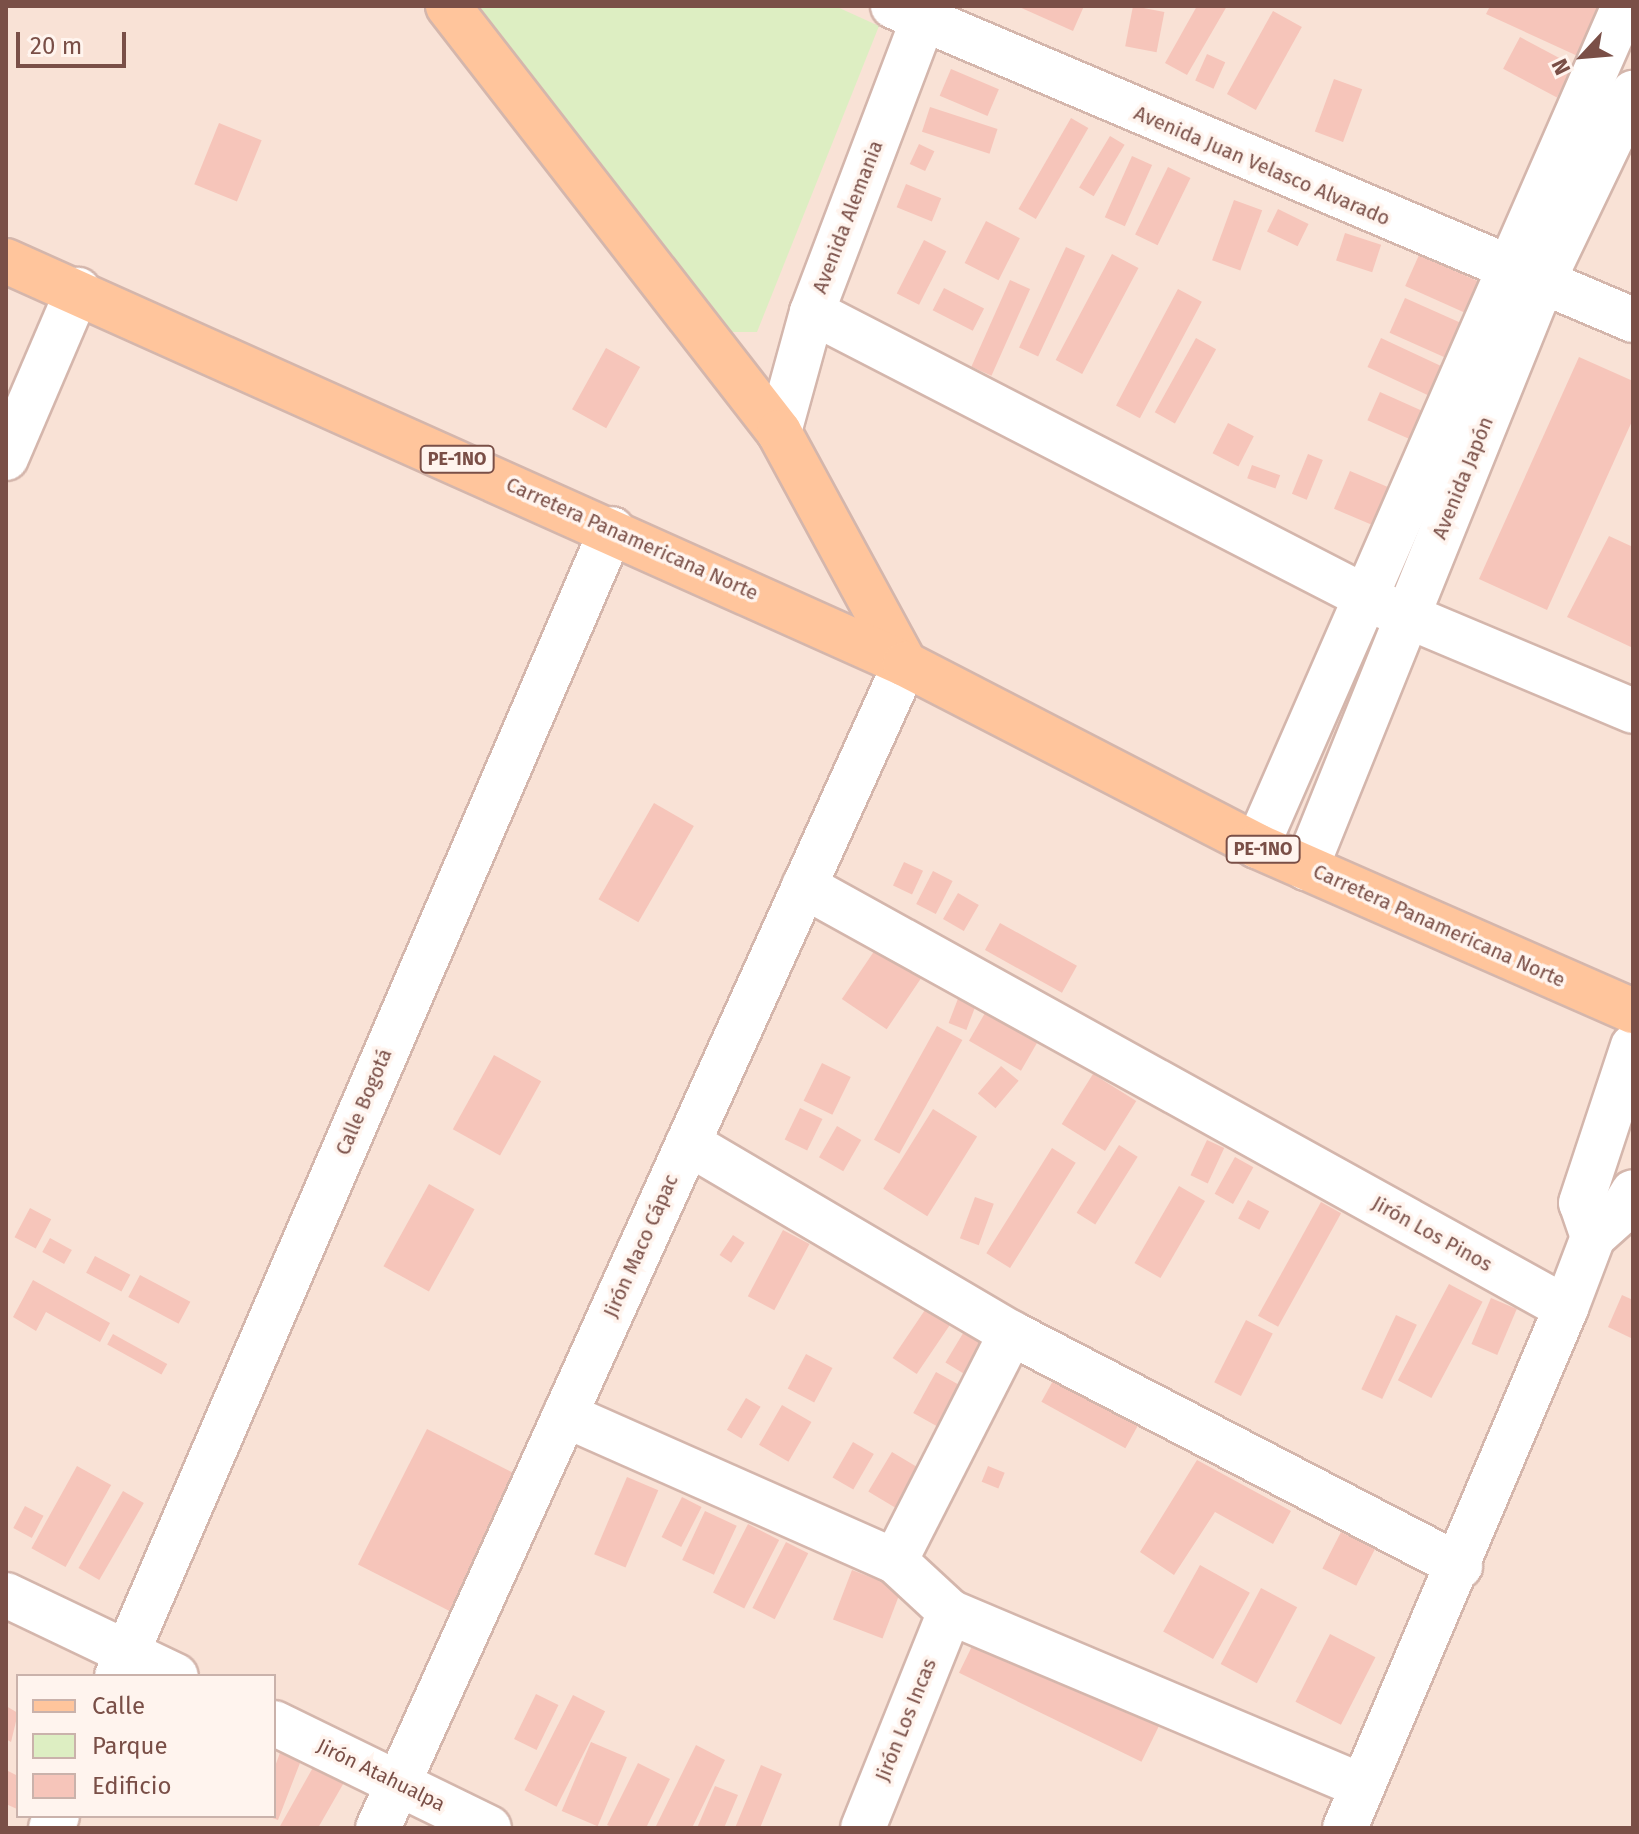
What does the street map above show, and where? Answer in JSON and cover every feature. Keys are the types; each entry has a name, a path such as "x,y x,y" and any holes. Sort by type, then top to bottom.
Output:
{"main road":[{"path":"448,6 779,432 905,664"},
{"name":"Carretera Panamericana Norte","path":"6,261 78,290 612,529 905,664 1257,846 1633,1011"}],"street":[{"path":"1257,846 1366,598 1525,277 1624,6"},
{"name":"Avenida Alemania","path":"779,432 812,312 915,11"},
{"name":"Avenida Juan Velasco Alvarado","path":"915,11 1525,277 1633,320"},
{"name":"Avenida Japón","path":"1306,868 1408,616 1525,277 1633,93"},
{"path":"7,453 78,290"},
{"path":"812,312 1366,598 1633,711"},
{"name":"Calle Bogotá","path":"122,1664 612,529"},
{"name":"Jirón Maco Cápac","path":"378,1828 905,664"},
{"name":"Jirón Los Pinos","path":"804,886 1566,1308"},
{"path":"1593,1237 1581,1203 1633,1046"},
{"path":"688,1143 1011,1333 1460,1566"},
{"path":"1345,1828 1360,1785 1460,1566 1593,1237 1621,1212 1633,1192"},
{"path":"895,1561 1011,1333"},
{"path":"565,1415 895,1561 950,1612 1360,1785"},
{"path":"6,1595 122,1664 167,1674"},
{"name":"Jirón Los Incas","path":"863,1828 950,1612"},
{"name":"Jirón Atahualpa","path":"276,1724 489,1828"}],"shaded area":[{"path":"6,6 1633,6 1633,1828 6,1828"}],"green space":[{"path":"467,6 835,6 879,26 757,332 724,332"}],"building":[{"path":"1017,6 1084,6 1073,31"},
{"path":"1133,6 1164,12 1157,52 1125,46"},
{"path":"1197,6 1227,6 1187,75 1165,63"},
{"path":"1490,6 1602,6 1582,58 1486,14"},
{"path":"1273,11 1302,27 1256,110 1227,94"},
{"path":"1520,37 1574,66 1557,97 1503,69"},
{"path":"1207,54 1225,62 1213,89 1195,80"},
{"path":"951,69 999,89 988,116 940,96"},
{"path":"1334,79 1362,89 1343,142 1315,132"},
{"path":"930,107 998,129 989,154 922,132"},
{"path":"1071,118 1088,128 1036,219 1018,209"},
{"path":"219,123 262,140 237,201 194,184"},
{"path":"1110,136 1125,145 1094,196 1079,187"},
{"path":"919,144 934,151 925,171 910,164"},
{"path":"1132,156 1152,165 1125,226 1105,217"},
{"path":"1168,167 1190,178 1158,245 1135,234"},
{"path":"906,184 941,198 932,221 897,207"},
{"path":"1234,200 1262,210 1240,270 1212,260"},
{"path":"1278,209 1309,224 1298,246 1267,231"},
{"path":"986,221 1020,238 999,280 965,263"},
{"path":"1345,233 1381,245 1372,272 1336,261"},
{"path":"924,240 946,251 919,305 897,293"},
{"path":"1066,247 1085,256 1038,356 1019,348"},
{"path":"1112,254 1138,268 1082,374 1056,360"},
{"path":"1419,255 1489,286 1476,317 1405,286"},
{"path":"1010,280 1030,289 991,376 971,367"},
{"path":"944,288 984,308 973,331 933,310"},
{"path":"1178,289 1202,302 1140,418 1116,406"},
{"path":"1405,298 1469,326 1453,361 1390,333"},
{"path":"1196,338 1216,349 1175,423 1155,412"},
{"path":"1381,338 1443,367 1429,396 1367,367"},
{"path":"606,348 640,367 606,428 572,409"},
{"path":"1579,357 1633,381 1633,419 1547,610 1479,579"},
{"path":"1380,392 1425,412 1412,440 1367,420"},
{"path":"1228,423 1254,436 1238,466 1213,453"},
{"path":"1308,454 1323,460 1307,500 1292,494"},
{"path":"1252,465 1280,475 1275,488 1247,478"},
{"path":"1350,471 1398,491 1382,529 1334,509"},
{"path":"1609,536 1633,547 1633,648 1567,617"},
{"path":"654,803 694,826 638,922 598,899"},
{"path":"904,862 923,871 912,894 893,886"},
{"path":"933,871 953,881 936,914 916,904"},
{"path":"958,893 979,905 964,931 943,919"},
{"path":"1000,923 1077,966 1062,993 985,950"},
{"path":"881,941 926,971 887,1029 842,999"},
{"path":"959,996 977,1003 966,1030 949,1023"},
{"path":"985,1013 1037,1043 1021,1071 969,1041"},
{"path":"937,1026 962,1040 899,1154 874,1140"},
{"path":"494,1055 541,1081 500,1156 453,1129"},
{"path":"822,1063 851,1077 832,1115 804,1101"},
{"path":"1001,1066 1019,1081 995,1108 978,1094"},
{"path":"1093,1074 1136,1101 1105,1151 1062,1124"},
{"path":"800,1108 822,1119 807,1150 785,1139"},
{"path":"933,1109 977,1137 927,1216 883,1189"},
{"path":"837,1126 861,1140 843,1171 819,1157"},
{"path":"1207,1140 1224,1148 1208,1183 1191,1175"},
{"path":"1119,1145 1138,1157 1095,1225 1077,1213"},
{"path":"1052,1148 1076,1163 1010,1268 986,1253"},
{"path":"1235,1157 1253,1167 1233,1204 1215,1194"},
{"path":"429,1184 474,1209 429,1291 383,1266"},
{"path":"1179,1186 1205,1201 1160,1278 1134,1263"},
{"path":"975,1197 994,1204 979,1245 960,1238"},
{"path":"1248,1200 1269,1211 1259,1230 1238,1219"},
{"path":"1321,1202 1341,1213 1278,1327 1258,1316"},
{"path":"30,1208 51,1219 36,1248 15,1237"},
{"path":"783,1230 809,1244 774,1310 748,1296"},
{"path":"733,1235 745,1243 731,1263 720,1255"},
{"path":"50,1238 72,1250 64,1264 42,1252"},
{"path":"95,1256 130,1275 121,1292 86,1273"},
{"path":"140,1275 190,1302 179,1324 128,1297"},
{"path":"33,1280 110,1323 100,1342 46,1312 36,1331 13,1317"},
{"path":"1449,1284 1483,1302 1431,1398 1398,1380"},
{"path":"1622,1295 1633,1300 1633,1339 1608,1327"},
{"path":"1491,1298 1517,1309 1497,1355 1471,1344"},
{"path":"929,1304 953,1320 917,1374 893,1358"},
{"path":"1396,1315 1417,1325 1382,1399 1361,1389"},
{"path":"1246,1320 1273,1334 1241,1396 1214,1382"},
{"path":"965,1330 987,1343 968,1376 945,1363"},
{"path":"113,1334 167,1364 161,1375 107,1344"},
{"path":"806,1354 832,1368 814,1403 788,1388"},
{"path":"936,1372 970,1391 947,1432 913,1413"},
{"path":"1054,1379 1138,1426 1125,1448 1041,1402"},
{"path":"746,1398 761,1407 742,1438 727,1430"},
{"path":"782,1405 811,1422 788,1462 759,1445"},
{"path":"427,1429 525,1479 456,1614 358,1564"},
{"path":"853,1442 874,1454 853,1490 832,1478"},
{"path":"892,1452 924,1471 900,1510 868,1491"},
{"path":"1197,1460 1291,1511 1273,1544 1215,1512 1174,1575 1140,1552"},
{"path":"77,1466 111,1485 66,1567 31,1548"},
{"path":"988,1466 1005,1473 998,1489 982,1482"},
{"path":"627,1477 658,1490 625,1568 594,1554"},
{"path":"123,1491 144,1503 99,1580 78,1568"},
{"path":"682,1497 702,1507 681,1547 662,1537"},
{"path":"25,1506 44,1516 32,1538 13,1528"},
{"path":"705,1511 737,1526 714,1575 682,1560"},
{"path":"748,1524 779,1540 744,1608 713,1593"},
{"path":"1341,1532 1375,1549 1356,1586 1322,1569"},
{"path":"786,1542 808,1553 775,1619 752,1608"},
{"path":"1200,1565 1250,1593 1213,1659 1163,1631"},
{"path":"852,1570 901,1589 882,1638 833,1619"},
{"path":"1261,1588 1297,1607 1257,1683 1221,1664"},
{"path":"1330,1634 1375,1657 1341,1725 1295,1702"},
{"path":"977,1636 1159,1725 1141,1762 959,1673"},
{"path":"536,1694 558,1705 537,1750 514,1739"},
{"path":"573,1695 605,1711 556,1807 524,1790"},
{"path":"6,1706 16,1712 16,1721 11,1742 6,1739"},
{"path":"284,1742 305,1750 278,1820 272,1818 276,1818 276,1764"},
{"path":"591,1742 627,1757 598,1826 562,1811"},
{"path":"696,1745 725,1760 692,1828 655,1828"},
{"path":"320,1755 350,1772 318,1828 279,1828"},
{"path":"638,1763 670,1779 646,1828 614,1828 607,1825"},
{"path":"761,1765 782,1774 760,1828 735,1828"},
{"path":"6,1770 16,1775 16,1809 6,1804"},
{"path":"715,1786 738,1795 724,1828 697,1828"}]}
